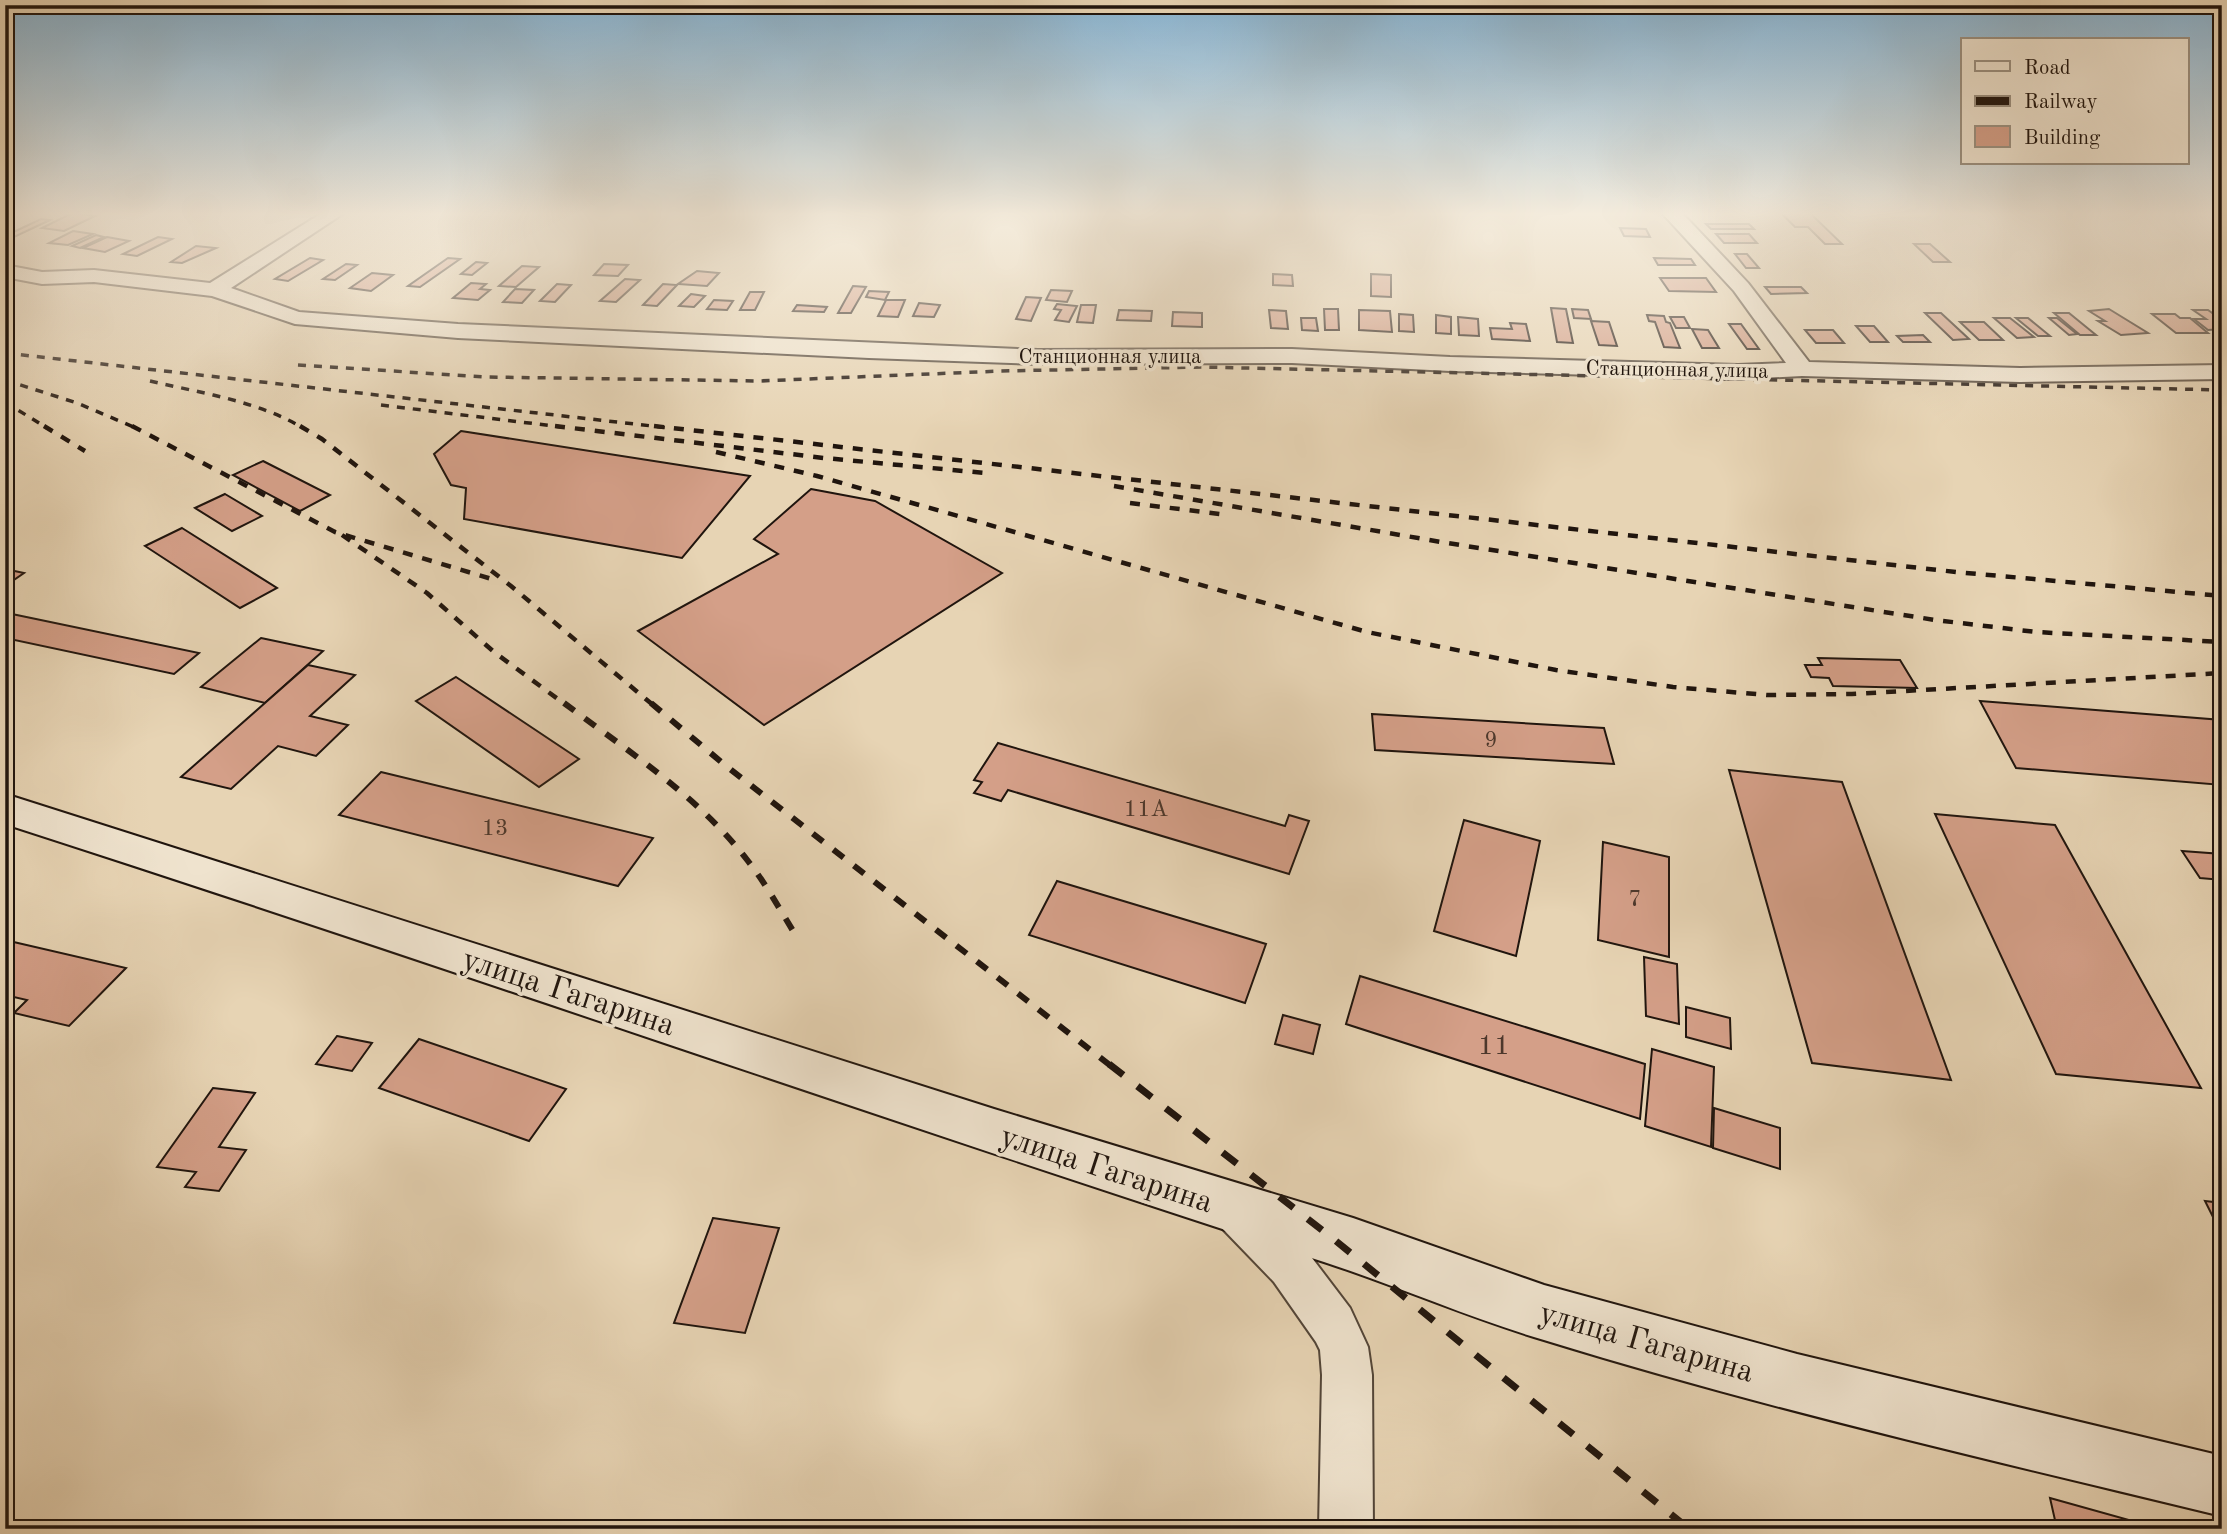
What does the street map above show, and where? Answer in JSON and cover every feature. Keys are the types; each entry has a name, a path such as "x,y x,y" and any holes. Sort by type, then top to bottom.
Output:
{"street":[{"name":"Станционная улица","path":"168,285 214,290 295,317 458,331 869,351 1038,357 1292,356 1738,372 1802,369 2020,375 2222,372"},
{"path":"214,290 223,285"},
{"path":"1739,285 1802,369"},
{"name":"улица Гагарина","path":"5,808 1235,1210 1331,1237 1459,1285 1582,1324 1796,1383 2222,1486"},
{"path":"1235,1210 1290,1266 1333,1325 1344,1347 1347,1375 1346,1529"}],"building":[{"path":"355,285 380,285 371,291 350,288"},
{"path":"469,285 485,285 480,289 490,290 478,300 453,298"},
{"path":"501,285 519,285 516,287 499,286"},
{"path":"556,285 571,285 555,302 540,301"},
{"path":"619,285 635,285 616,302 600,301"},
{"path":"662,285 677,285 657,306 643,305"},
{"path":"1371,285 1391,285 1391,297 1371,296"},
{"path":"1665,285 1711,285 1716,292 1669,291"},
{"path":"853,286 866,287 851,313 838,313"},
{"path":"1765,287 1801,287 1807,293 1771,294"},
{"path":"515,289 534,290 522,303 503,302"},
{"path":"1051,290 1072,291 1067,302 1046,300"},
{"path":"869,291 889,292 885,300 866,297"},
{"path":"750,292 764,292 755,310 740,310"},
{"path":"691,294 705,296 694,307 679,306"},
{"path":"1026,297 1041,298 1031,321 1016,319"},
{"path":"714,300 733,301 727,310 707,309"},
{"path":"886,300 905,300 898,317 878,316"},
{"path":"919,303 940,305 934,317 913,316"},
{"path":"1057,304 1077,306 1069,322 1055,320 1061,310 1054,309"},
{"path":"797,305 827,307 824,312 793,311"},
{"path":"1081,305 1096,305 1093,323 1077,322"},
{"path":"1551,308 1566,309 1573,343 1557,342"},
{"path":"1324,309 1338,309 1339,330 1325,330"},
{"path":"1572,309 1588,310 1591,319 1574,318"},
{"path":"2109,309 2148,333 2121,335 2098,321 2105,321 2089,311"},
{"path":"1119,310 1152,311 1151,321 1117,320"},
{"path":"1269,310 1286,311 1288,329 1271,328"},
{"path":"1359,310 1390,311 1392,332 1359,330"},
{"path":"2193,310 2208,310 2222,320 2222,329 2208,330 2194,319 2206,319"},
{"path":"1173,312 1202,313 1202,327 1172,326"},
{"path":"1925,313 1941,313 1969,339 1953,340"},
{"path":"2054,313 2069,313 2096,335 2080,335"},
{"path":"1399,314 1413,315 1414,332 1399,331"},
{"path":"2152,314 2175,314 2180,318 2190,318 2208,333 2176,333"},
{"path":"1436,315 1451,317 1451,334 1436,333"},
{"path":"1647,315 1664,316 1666,322 1670,323 1680,348 1664,347 1655,322 1649,321"},
{"path":"1458,317 1478,319 1479,336 1459,335"},
{"path":"1670,317 1684,317 1690,328 1676,328"},
{"path":"1301,318 1316,318 1318,331 1302,330"},
{"path":"1994,318 2010,318 2034,337 2017,338"},
{"path":"2016,318 2028,318 2050,336 2038,336"},
{"path":"2049,318 2057,318 2077,334 2069,335"},
{"path":"1591,321 1609,322 1617,346 1599,345"},
{"path":"1960,322 1984,322 2003,340 1979,340"},
{"path":"1510,323 1526,324 1530,341 1492,339 1490,328 1512,329"},
{"path":"1729,324 1741,324 1759,349 1747,349"},
{"path":"1856,326 1874,326 1888,342 1870,342"},
{"path":"1692,329 1708,330 1719,348 1702,348"},
{"path":"1805,330 1833,330 1844,343 1816,343"},
{"path":"1923,335 1930,342 1903,342 1897,336"},
{"path":"461,431 750,476 682,558 464,519 466,488 451,485 434,454"},
{"path":"263,461 330,495 300,511 233,475"},
{"path":"811,489 875,501 1002,573 764,725 638,631 778,554 754,539"},
{"path":"225,494 262,516 232,531 195,508"},
{"path":"182,528 277,588 240,608 145,546"},
{"path":"5,569 24,573 5,586"},
{"path":"12,614 199,653 174,674 5,638 5,618"},
{"path":"261,638 323,651 265,703 201,687"},
{"path":"1818,658 1900,660 1917,688 1833,686 1829,678 1811,677 1805,665 1822,665"},
{"path":"308,665 355,675 310,716 348,725 316,756 278,746 231,789 181,777"},
{"path":"456,677 579,759 539,787 416,701"},
{"path":"1980,701 2222,720 2222,785 2016,768"},
{"path":"1372,714 1604,728 1614,764 1375,750"},
{"path":"998,743 1285,826 1289,815 1309,821 1289,874 1008,790 1001,801 974,793 982,782 974,780"},
{"path":"1729,770 1842,782 1951,1080 1812,1063"},
{"path":"381,772 653,838 618,886 339,815"},
{"path":"1935,814 2055,825 2201,1088 2056,1074"},
{"path":"1464,820 1540,841 1516,956 1434,931"},
{"path":"1603,842 1669,857 1669,957 1598,940"},
{"path":"2182,851 2222,854 2222,880 2200,878"},
{"path":"1057,881 1266,944 1245,1003 1029,935"},
{"path":"5,940 126,968 69,1026 14,1013 27,1000 5,995"},
{"path":"1644,957 1677,964 1679,1024 1646,1016"},
{"path":"1360,976 1645,1064 1640,1119 1346,1024"},
{"path":"1686,1007 1730,1018 1731,1049 1686,1037"},
{"path":"1283,1015 1320,1025 1313,1054 1275,1044"},
{"path":"337,1036 372,1043 352,1071 316,1064"},
{"path":"419,1039 566,1089 529,1141 379,1088"},
{"path":"1652,1049 1714,1067 1711,1147 1645,1126"},
{"path":"213,1088 255,1093 219,1147 246,1150 219,1191 185,1187 196,1172 157,1167"},
{"path":"1714,1108 1780,1128 1780,1169 1713,1148"},
{"path":"2205,1201 2222,1203 2222,1235"},
{"path":"713,1218 779,1228 745,1333 674,1323"},
{"path":"2050,1498 2161,1529 2057,1529"}],"railway":[{"path":"5,353 670,428"},
{"path":"298,365 486,377 759,381 1001,371 1202,367 2222,390"},
{"path":"5,380 77,403 135,428"},
{"path":"150,381 248,404 303,428"},
{"path":"5,402 47,428"},
{"path":"381,405 570,428"},
{"path":"44,426 85,451"},
{"path":"300,426 322,439 511,586 653,705"},
{"path":"555,426 824,458 985,473"},
{"path":"654,426 1956,572 2222,596"},
{"path":"135,428 335,532 495,580"},
{"path":"716,452 817,476 1367,632 1556,670 1673,687 1767,695 1852,694 2222,673"},
{"path":"1114,486 1441,542 1935,620 2036,632 2222,642"},
{"path":"1130,503 1228,515"},
{"path":"342,535 427,593 494,652 566,705"},
{"path":"564,703 662,776 708,816 755,870 795,934"},
{"path":"651,703 726,766 1111,1066"},
{"path":"1109,1064 1331,1237 1689,1529"}]}
